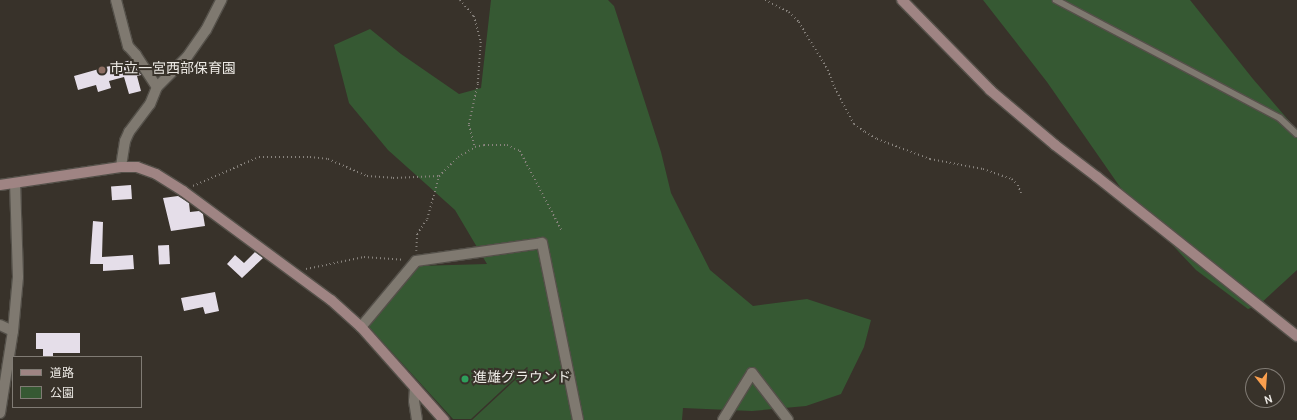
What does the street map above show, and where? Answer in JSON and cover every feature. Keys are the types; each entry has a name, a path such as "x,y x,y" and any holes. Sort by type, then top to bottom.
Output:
{"street":[{"path":"116,0 128,46 136,54 157,88"},
{"path":"121,167 125,141 129,132 150,104 157,88 187,57 206,30 221,0"},
{"path":"902,0 985,85 1055,146 1122,196 1297,336"},
{"path":"0,185 121,167 149,170 183,191 295,271 331,300 361,327 444,420"},
{"path":"0,413 13,331 18,277 14,184"},
{"path":"361,327 416,261 542,243 578,420"},
{"path":"0,325 13,331"},
{"path":"723,420 752,373 788,420"},
{"path":"415,388 414,401 417,420"}],"lane":[{"path":"1056,0 1280,118 1297,134"}],"path":[{"path":"460,0 474,16 481,42 478,84 469,125 475,147"},
{"path":"765,0 789,12 799,22 828,70 835,88 854,124 877,139 930,158 982,169 1012,179 1018,185 1021,193"},
{"path":"295,271 364,257 416,261 417,234 427,219 439,176 458,158 475,147 507,145 515,147 520,151 562,231"},
{"path":"183,191 259,157 310,156 328,159 367,176 393,178 439,176"}],"green space":[{"path":"491,0 608,0 614,6 661,152 671,193 710,270 753,306 807,299 871,320 864,347 841,394 806,406 752,411 683,408 682,420 472,420 528,368 527,367 471,419 453,419 368,326 417,266 487,264 455,210 388,150 349,103 334,45 370,29 401,54 459,94 481,88"},
{"path":"983,0 1190,0 1253,79 1297,130 1297,270 1259,305 1248,309 1196,270 1127,197 1047,82"}],"building":[{"path":"131,60 141,75 137,76 141,91 129,94 124,77 109,81 111,88 98,92 96,85 78,90 74,76"},
{"path":"131,185 132,199 112,200 111,186"},
{"path":"178,196 189,203 190,212 199,211 203,214 205,226 171,231 163,198"},
{"path":"93,221 103,222 102,257 133,255 134,269 103,271 103,264 90,264"},
{"path":"169,245 170,264 159,265 158,246"},
{"path":"255,252 263,258 242,278 227,264 235,255 244,263"},
{"path":"215,292 219,311 205,314 203,307 184,311 181,298"},
{"path":"36,333 80,333 80,353 53,353 53,356 43,356 43,349 36,349"}],"place":[{"name":"市立一宮西部保育園","path":"102,70"},
{"name":"進雄グラウンド","path":"465,379"}]}
